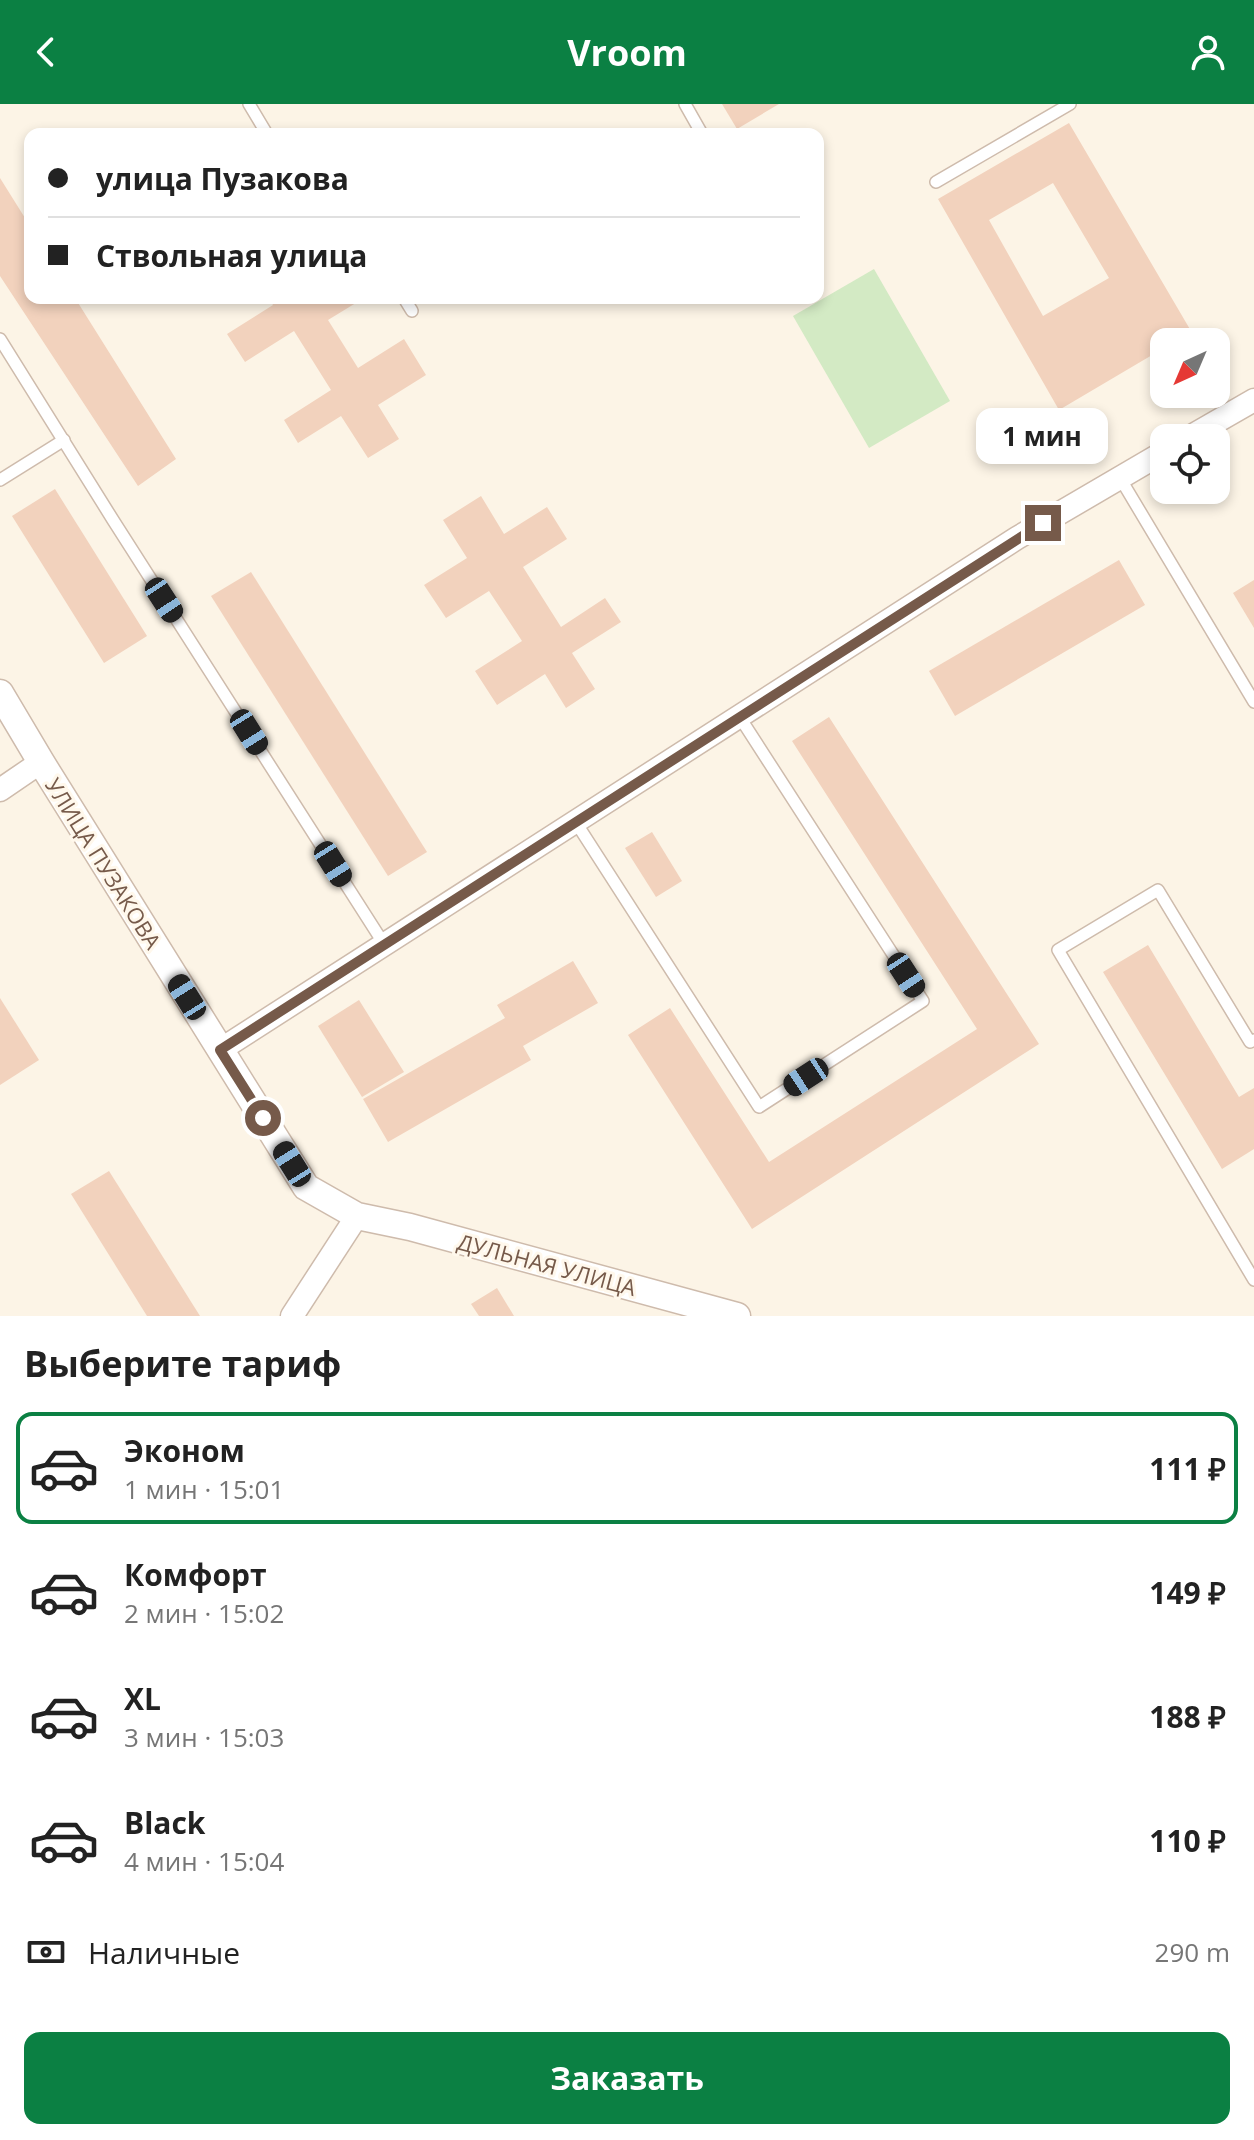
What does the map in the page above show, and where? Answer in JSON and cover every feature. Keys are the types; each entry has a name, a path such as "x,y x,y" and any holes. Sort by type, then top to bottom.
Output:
{"street":[{"path":"1212,424 1254,400"},
{"path":"220,1050 1017,538 1150,460"},
{"name":"УЛИЦА ПУЗАКОВА","path":"0,693 306,1187 357,1216"},
{"path":"0,790 41,762"},
{"path":"292,1316 357,1216"},
{"name":"ДУЛЬНАЯ УЛИЦА","path":"357,1216 410,1227 737,1316"}],"lane":[{"path":"249,104 263,128"},
{"path":"685,104 699,128"},
{"path":"936,182 1070,104"},
{"path":"408,304 412,311"},
{"path":"0,339 384,944"},
{"path":"0,480 64,440"},
{"path":"1120,478 1254,702"},
{"path":"575,821 759,1107 923,1001 739,716"},
{"path":"1254,1040 1250,1042 1158,890 1058,950 1254,1280"}],"green space":[{"path":"874,269 950,401 869,448 793,316 814,304 824,304 824,298"}],"building":[{"path":"722,104 779,104 739,128"},
{"path":"1069,123 1189,328 1150,328 1150,356 1059,410 938,199","holes":["1053,183 1109,278 1043,316 989,220"]},
{"path":"0,178 24,216 24,304 79,304 176,459 138,486 0,276"},
{"path":"354,304 328,320 358,368 404,339 426,375 378,405 399,439 368,458 341,416 298,443 284,420 331,390 294,331 245,362 227,334 273,305"},
{"path":"55,489 147,636 104,663 12,516"},
{"path":"481,496 504,534 547,507 567,539 523,567 561,627 605,598 621,622 572,653 595,689 566,708 545,674 497,705 475,671 522,641 489,591 446,618 424,585 467,558 443,520"},
{"path":"1119,560 1145,605 955,716 929,671"},
{"path":"251,572 427,852 388,876 211,596"},
{"path":"1254,580 1254,628 1233,593"},
{"path":"829,717 1039,1044 752,1229 628,1035 670,1008 769,1162 977,1029 792,741"},
{"path":"652,832 682,881 656,897 625,848"},
{"path":"1148,945 1239,1097 1254,1088 1254,1149 1222,1169 1103,972"},
{"path":"573,961 598,1003 523,1046 531,1060 388,1142 363,1099 505,1018 497,1005"},
{"path":"0,998 39,1060 0,1085"},
{"path":"359,1000 404,1072 362,1097 318,1026"},
{"path":"109,1171 200,1316 147,1316 71,1194"},
{"path":"497,1288 514,1316 479,1316 471,1304"}],"route":[{"path":"263,1118 220,1050 1043,523"}]}
